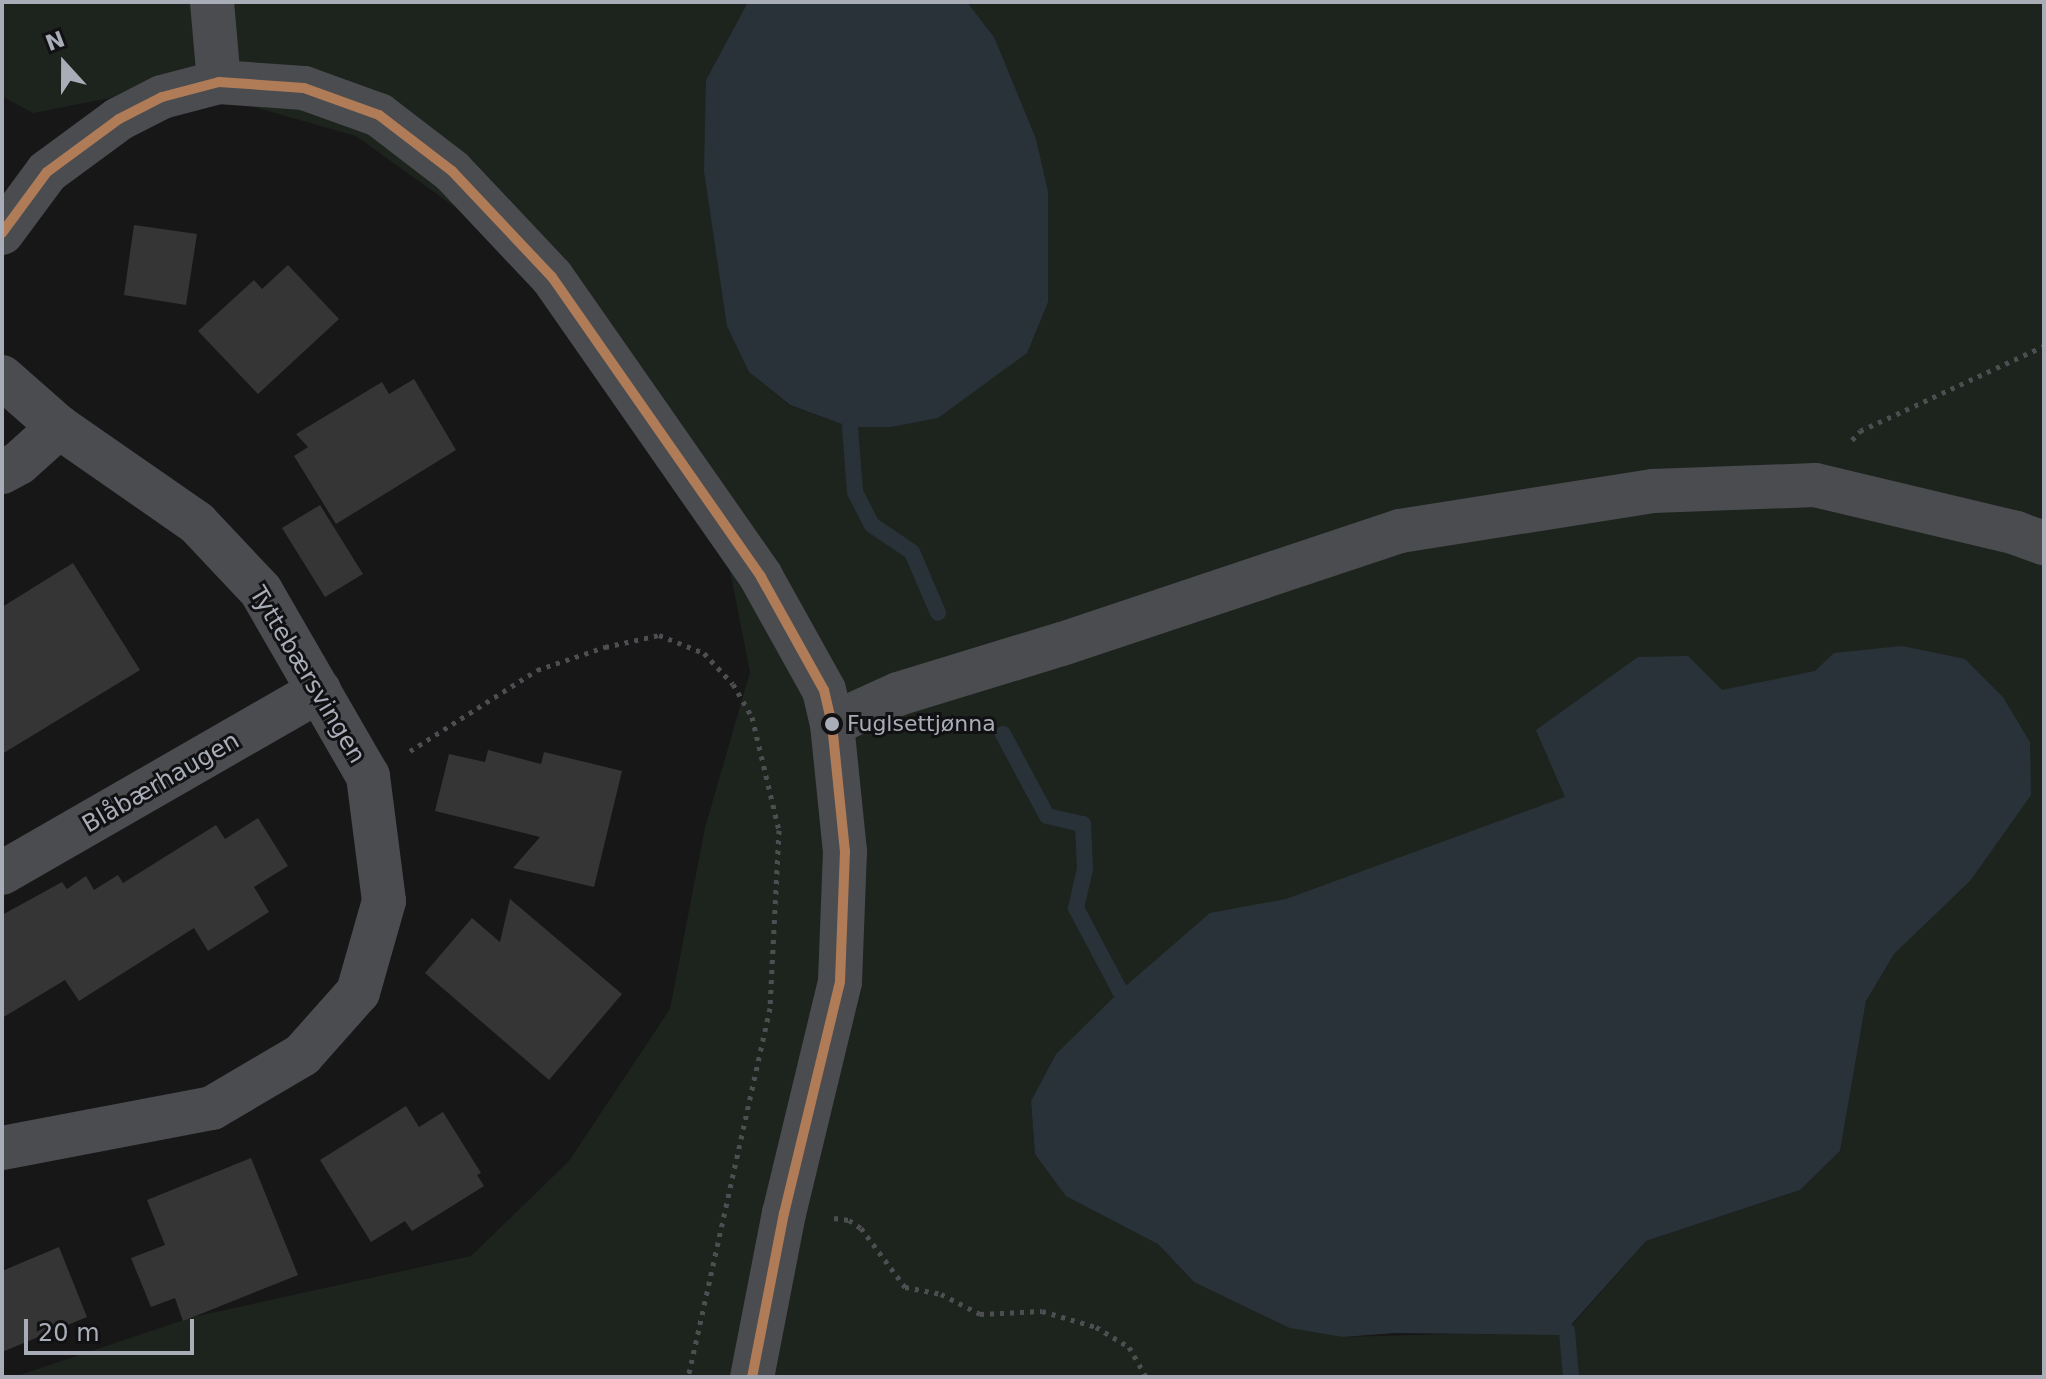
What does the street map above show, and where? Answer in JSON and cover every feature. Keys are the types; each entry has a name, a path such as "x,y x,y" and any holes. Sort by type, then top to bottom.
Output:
{"street":[{"path":"212,2 219,82"},
{"path":"2,233 47,172 119,119 162,97 219,82 304,88 379,115 452,171 552,277 761,577 824,690 832,724 845,851 840,982 784,1213 752,1377"},
{"name":"Tyttebærsvingen","path":"2,377 59,427 197,523 261,591 368,776 384,901 358,992 302,1055 212,1108 2,1148"},
{"path":"2,472 19,463 59,427"},
{"path":"832,724 898,694 1062,644 1400,531 1653,491 1815,485 2016,533 2044,543"},
{"name":"Blåbærhaugen","path":"2,873 319,691"}],"path":[{"path":"1815,485 1860,431 2044,346"},
{"path":"368,776 537,670 605,647 659,635 704,653 733,684 752,717 779,830 770,1008 688,1377"},
{"path":"784,1213 849,1220 861,1228 905,1287 941,1294 980,1314 1042,1311 1096,1327 1129,1347 1146,1377"}],"shaded area":[{"path":"2,2 748,2 706,80 749,372 789,405 850,427 994,37 967,2 2044,2 2044,1377 14,1377 193,1317 471,1256 569,1161 670,1009 705,828 750,672 725,545 561,283 356,136 176,85 33,113 2,96","holes":["1965,659 2003,697 2030,742 1970,881 1894,954 1866,1001 1840,1151 1800,1190 1646,1241 1567,1331 1343,1337 1194,1282 1158,1244 1035,1154 1031,1101 1056,1054 1120,991"]},
{"path":"748,2 967,2 994,37 1036,139 1048,192 1048,302 1027,353 938,418 891,427 850,427 790,405 749,372 727,326 704,171 706,80"},
{"path":"1902,646 1965,659 2003,697 2030,742 2031,795 1970,881 1894,954 1866,1001 1840,1151 1800,1190 1646,1241 1562,1335 1395,1333 1343,1337 1290,1328 1194,1282 1158,1244 1066,1196 1035,1154 1031,1101 1056,1054 1120,991 1210,913 1286,899 1565,797 1536,730 1638,657 1688,656 1722,690 1815,671 1834,653"}],"building":[{"path":"134,225 197,234 186,305 124,295"},
{"path":"288,265 339,319 258,394 198,331 254,280 262,289"},
{"path":"414,379 456,450 336,524 294,456 308,447 296,434 382,382 389,394"},
{"path":"320,505 363,574 325,597 282,528"},
{"path":"73,563 140,670 2,754 2,607"},
{"path":"488,750 541,764 544,752 622,771 594,887 513,868 540,837 435,811 449,754 485,762"},
{"path":"258,818 288,866 254,887 269,912 208,951 194,928 79,1001 65,980 2,1018 2,915 62,882 67,889 86,876 94,890 118,875 123,883 216,825 225,839"},
{"path":"510,899 622,994 549,1080 425,973 472,918 500,942"},
{"path":"406,1106 419,1127 443,1112 481,1173 477,1175 484,1186 412,1231 405,1221 371,1242 320,1160"},
{"path":"251,1158 298,1275 183,1321 175,1298 151,1307 131,1258 165,1245 147,1200"},
{"path":"59,1247 87,1317 2,1352 2,1271"}],"waterway":[{"path":"850,427 855,492 872,525 912,552 938,613"},
{"path":"1003,734 1047,816 1083,824 1085,869 1076,908 1120,991"},
{"path":"1567,1331 1571,1377"}],"transit line":[{"path":"2,233 47,172 119,119 162,97 219,82 304,88 379,115 452,171 552,277 761,577 824,690 832,724 845,851 840,982 784,1213 752,1377"}],"place":[{"name":"Fuglsettjønna","path":"832,724"}]}
